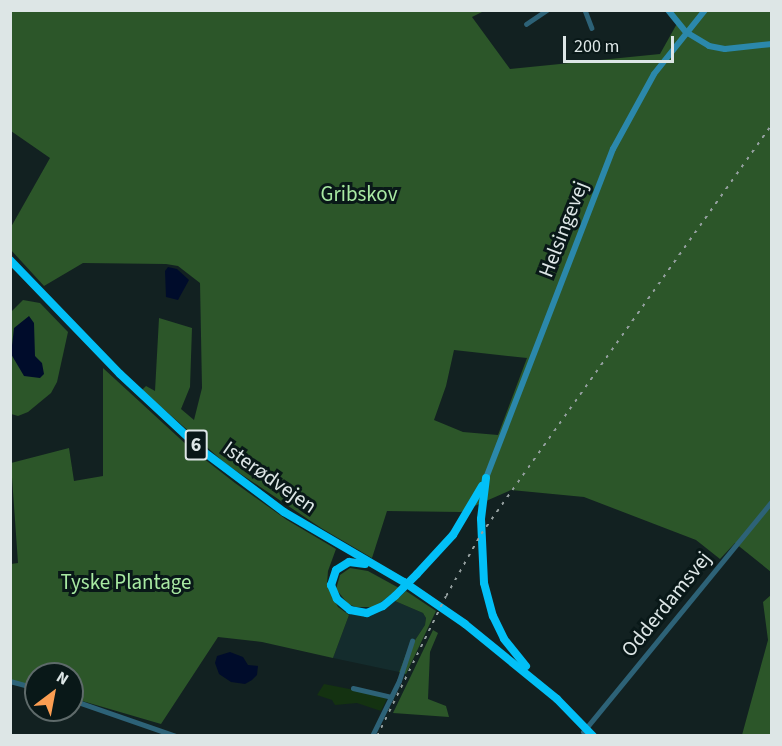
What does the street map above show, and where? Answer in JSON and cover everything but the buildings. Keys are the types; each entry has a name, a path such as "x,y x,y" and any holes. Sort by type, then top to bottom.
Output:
{"highway":[{"name":"Isterødvejen","path":"10,262 120,374 223,468 299,521 439,605 507,656 557,699 587,733"},
{"path":"486,478 453,535 417,574 395,596 375,610 358,612 350,610 332,593 332,577 342,564 357,561 365,564 507,656"},
{"path":"486,478 482,510 481,553 484,583 490,607 504,639 557,699"},
{"name":"Isterødvejen","path":"540,685 587,733"}],"street":[{"path":"526,24 547,10"},
{"path":"585,10 592,28"},
{"path":"668,10 686,32 701,43 716,48 771,44"},
{"name":"Helsingevej","path":"486,478 611,152 654,74 705,10"},
{"name":"Odderdamsvej","path":"587,733 771,501"},
{"path":"372,735 391,697 412,641"},
{"path":"353,688 391,697"},
{"path":"84,704 176,735"}],"shaded area":[{"path":"395,601 423,613 426,618 425,625 406,654 399,672 333,658 349,615 371,615"}],"green space":[{"name":"Gribskov","path":"11,11 484,11 472,17 510,69 660,54 679,20 671,11 771,11 771,572 735,543 720,559 696,540 584,497 511,490 461,512 387,511 372,558 321,528 226,464 142,390 146,386 155,391 159,318 192,328 190,387 181,409 194,420 202,388 200,283 178,266 83,263 44,286 11,250 11,227 50,158 11,131","holes":["454,350 527,358 498,435 463,432 434,420 446,386"]},
{"path":"23,300 40,303 68,332 57,382 51,393 28,412 18,416 11,414 11,312"},
{"name":"Tyske Plantage","path":"103,368 189,447 235,483 287,520 336,549 328,571 327,584 338,607 349,615 333,658 262,642 218,637 161,724 84,702 84,662 24,662 24,684 11,680 11,564 18,563 11,463 69,448 74,481 103,476"},
{"path":"350,568 368,571 399,588 375,607 356,607 348,604 336,589 340,575"},
{"path":"406,591 436,611 406,674 399,672 406,654 425,625 426,618 423,613 395,601"},
{"path":"771,595 771,735 742,735 768,640 763,602"},
{"path":"433,630 438,633 430,652 428,699 446,706 449,717 393,713"},
{"path":"324,684 380,695 387,699 381,711 357,703 335,705 332,700 317,695"}],"water":[{"path":"168,267 177,269 189,280 178,300 166,297 165,271"},
{"path":"29,316 34,323 35,356 42,363 44,374 40,378 24,376 11,354 14,328"},
{"path":"230,652 243,657 248,665 258,666 257,675 252,680 245,684 231,682 219,674 215,663 217,656"}],"railway":[{"path":"377,736 446,596 481,534 772,124"}]}
